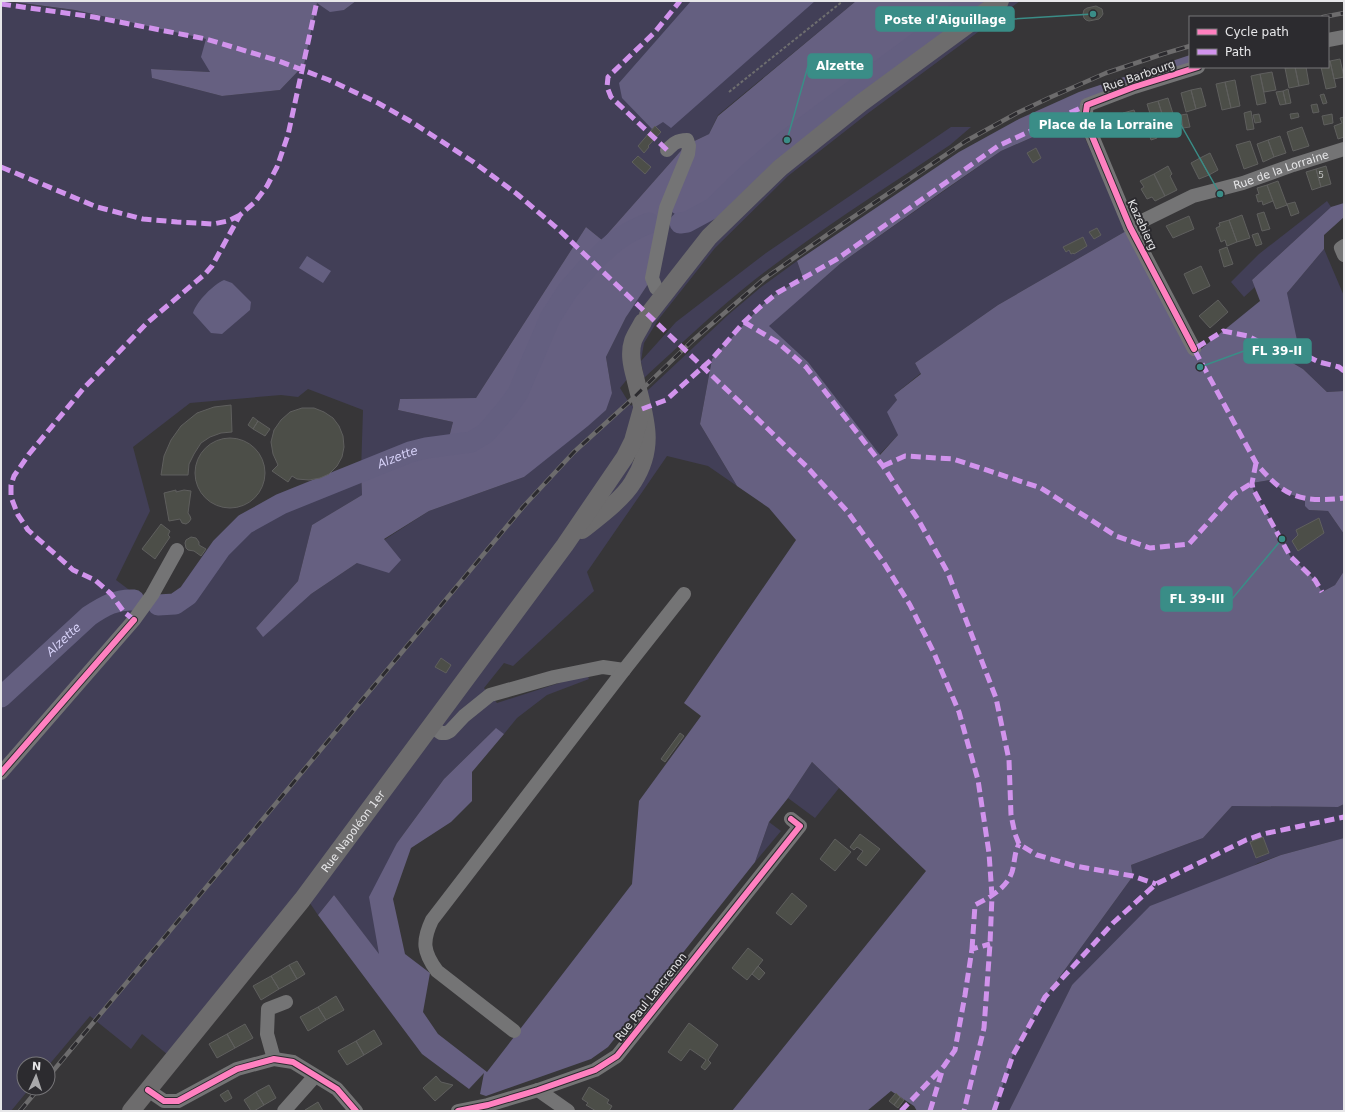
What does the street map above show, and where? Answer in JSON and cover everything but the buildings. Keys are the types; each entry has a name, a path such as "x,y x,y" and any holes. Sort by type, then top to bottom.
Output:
{"main road":[{"name":"Rue Napoléon 1er","path":"131,1111 299,905 565,545 612,505 633,483 641,467 647,445 647,428 631,363 633,342 645,318 663,294 709,237 780,168 861,103 997,3"}],"street":[{"path":"1329,40 1344,36"},
{"name":"Rue Barbourg","path":"1087,105 1134,87 1195,68"},
{"name":"Kazebierg","path":"1087,105 1085,119 1130,227 1194,349"},
{"path":"663,294 656,288 652,278 666,208 688,154 689,146 687,140 680,140 667,150"},
{"name":"Rue de la Lorraine","path":"1130,227 1193,196 1243,184 1293,165 1344,149"},
{"path":"1344,246 1341,248 1344,255"},
{"path":"1,773 134,620 152,595 177,550"},
{"path":"514,1031 437,971 429,960 425,947 426,933 432,920 684,594"},
{"path":"431,726 442,733 450,731 464,716 490,695 554,677 603,667 624,670"},
{"name":"Rue Paul Lancrenon","path":"458,1111 488,1105 538,1090 595,1070 617,1056 800,826 791,819"},
{"path":"274,1060 267,1034 268,1009 286,1002"},
{"path":"148,1090 164,1101 178,1101 237,1069 274,1060 293,1062 337,1089 356,1111"},
{"path":"284,1111 315,1076"},
{"path":"538,1090 568,1111"}],"path":[{"path":"729,92 843,1"}],"shaded area":[{"path":"1,1 75,10 206,39 210,72 152,69 152,78 222,96 280,90 304,65 317,3 344,10 356,1 856,1 718,115 709,134 686,145 602,240 586,227 476,398 400,399 398,410 453,422 447,445 410,452 361,472 362,495 312,525 298,581 256,628 357,563 384,540 429,511 524,477 612,393 606,357 626,317 666,208 713,208 747,175 787,140 973,1 1020,1 867,114 788,176 715,248 658,320 644,343 641,361 676,322 766,253 951,127 971,127 950,145 875,194 753,281 711,316 644,378 641,362 620,388 631,406 728,315 760,288 797,261 803,278 777,293 760,307 712,359 700,424 737,486 708,466 667,456 587,572 594,591 513,666 504,663 484,688 497,703 587,674 589,679 547,695 517,718 504,734 495,729 444,779 397,843 379,955 334,895 318,915 301,890 167,1054 142,1034 131,1049 90,1016 56,1056 16,1056 16,1096 23,1096 11,1111 1,1111","holes":["308,389 363,410 361,472 281,504 245,524 221,548 188,595 176,604 158,605 135,600 136,595 116,580 150,511 133,447 190,403 281,395 298,397","647,445 641,467 625,457"]},
{"path":"7,1 356,1 344,10 330,12 317,3 304,65 280,90 222,96 152,78 151,69 210,72 201,57 206,39 75,10"},
{"path":"691,1 815,1 671,128 663,122 652,129 622,98 619,83"},
{"path":"856,1 973,1 787,140 747,175 713,208 687,222 666,208 652,278 626,317 606,357 612,393 606,410 524,477 429,511 384,539 401,560 389,573 357,563 311,594 263,637 256,628 298,581 312,525 362,495 361,472 410,452 447,445 453,422 398,410 400,399 476,398 586,227 602,240 686,145 709,134 718,116"},
{"path":"1189,55 1189,67 1087,105 1076,118 1001,151 841,263 769,326 808,362 880,455 898,435 887,412 897,400 894,395 921,374 915,363 998,305 1126,231 1196,353 1260,301 1252,280 1331,207 1344,203 1344,217 1324,235 1324,249 1287,293 1298,345 1291,362 1303,369 1327,392 1344,391 1344,534 1328,511 1309,510 1305,506 1305,499 1286,493 1270,480 1252,483 1253,489 1290,556 1315,580 1322,592 1335,585 1344,571 1344,804 1338,807 1232,806 1203,838 1131,865 1133,876 1045,997 1013,1055 994,1111 917,1111 914,1106 891,1091 867,1111 732,1111 926,871 812,762 788,798 769,822 755,862 608,1047 591,1059 486,1096 480,1094 484,1073 469,1089 422,1054 318,915 334,895 379,954 369,897 397,843 444,779 496,728 504,734 472,772 472,801 451,822 411,848 393,899 405,954 430,973 423,1012 438,1034 487,1072 632,884 639,801 701,716 684,703 796,540 769,508 737,486 700,424 712,359 760,307 777,293 803,278 797,261 959,152 1019,119 1079,92"},
{"path":"1076,118 1126,231 998,305 915,363 921,373 894,395 897,400 898,435 879,455 808,362 768,326 841,263 1001,151"},
{"path":"1327,201 1331,207 1252,280 1255,287 1244,297 1231,282 1259,254"},
{"path":"1324,249 1344,296 1344,391 1327,392 1303,369 1291,362 1287,293"},
{"path":"307,256 331,271 323,283 299,268"},
{"path":"224,280 232,283 251,302 250,310 222,334 211,333 193,313 198,303 206,294"},
{"path":"1270,480 1286,493 1305,499 1309,510 1328,511 1344,534 1344,571 1335,585 1322,592 1315,580 1290,556 1253,489 1252,483"},
{"path":"812,762 839,788 815,818 788,798"},
{"path":"1344,804 1344,838 1281,855 1258,863 1072,985 1009,1111 994,1111 1013,1055 1045,997 1133,876 1131,865 1203,838 1232,806 1338,807","holes":["1262,838 1269,853 1256,858 1250,842"]},
{"path":"769,822 781,831 755,862"},
{"path":"1344,838 1344,1111 1009,1111 1072,985 1150,906 1281,855"}],"waterway":[{"name":"Alzette","path":"680,223 687,222 713,208 747,175 787,140 973,1"},
{"name":"Alzette","path":"596,259 620,238 649,223"},
{"name":"Alzette","path":"158,605 175,604 188,595 221,548 245,524 281,504 410,452 426,448 471,442 486,433 518,393 550,318 568,290 589,266"},
{"name":"Alzette","path":"1,697 89,616 110,604 134,600"}],"railway":[{"path":"1328,16 1344,13"},
{"path":"56,1067 523,507 574,452 629,402 692,341 764,279 966,141 1017,113 1106,73 1189,46"},
{"path":"20,1111 32,1096"}],"marked path":[{"path":"134,620 124,612 111,594 95,580 73,570 28,530 18,515 11,497 11,485 14,476 29,454 83,389 147,323 205,274 212,266 240,215 255,202 267,186 277,167 288,135 317,1"},
{"path":"667,150 611,97 607,87 608,77 655,32 680,1"},
{"path":"1,4 94,17 206,39 276,60 329,80 378,103 410,121 472,161 517,194 559,230 807,467 847,511 884,563 910,605 934,653 959,712 978,780 989,853 992,896 990,944 984,1028 964,1111"},
{"path":"642,409 666,400 712,359 744,322 777,293 837,259 998,146 1087,105"},
{"path":"1,167 97,207 143,219 213,224 228,221 240,215"},
{"path":"744,322 777,342 806,367 883,466 919,521 948,573 996,698 1009,760 1011,815 1019,844 1037,855 1075,866 1133,876 1156,884"},
{"path":"1344,371 1339,367 1319,362 1299,352 1281,346 1265,345 1248,336 1223,331 1194,349 1256,463 1275,484 1294,495 1304,498 1344,498"},
{"path":"883,466 905,456 953,459 1041,488 1116,536 1150,548 1189,544 1234,494 1252,483"},
{"path":"1256,463 1252,483 1253,489 1290,556 1315,580 1322,592"},
{"path":"994,1111 1013,1055 1045,997 1113,923 1156,884 1246,840 1263,834 1344,817"},
{"path":"972,949 975,905 997,892 1006,883 1012,872 1016,851 1019,844"},
{"path":"901,1111 944,1066 955,1050 972,949 990,944"},
{"path":"930,1111 943,1068"}],"cycle path":[{"path":"1194,349 1130,227 1085,119 1087,105 1134,87 1195,68"},
{"path":"1,773 134,620"},
{"path":"458,1111 488,1105 538,1090 595,1070 617,1056 800,826 791,819"},
{"path":"148,1090 164,1101 178,1101 237,1069 274,1059 293,1062 337,1089 356,1111"}],"place":[{"name":"Poste d'Aiguillage","path":"1093,14"},
{"name":"Alzette","path":"787,140"},
{"name":"Place de la Lorraine","path":"1220,194"},
{"name":"FL 39-II","path":"1200,367"},
{"name":"FL 39-III","path":"1282,539"}]}
